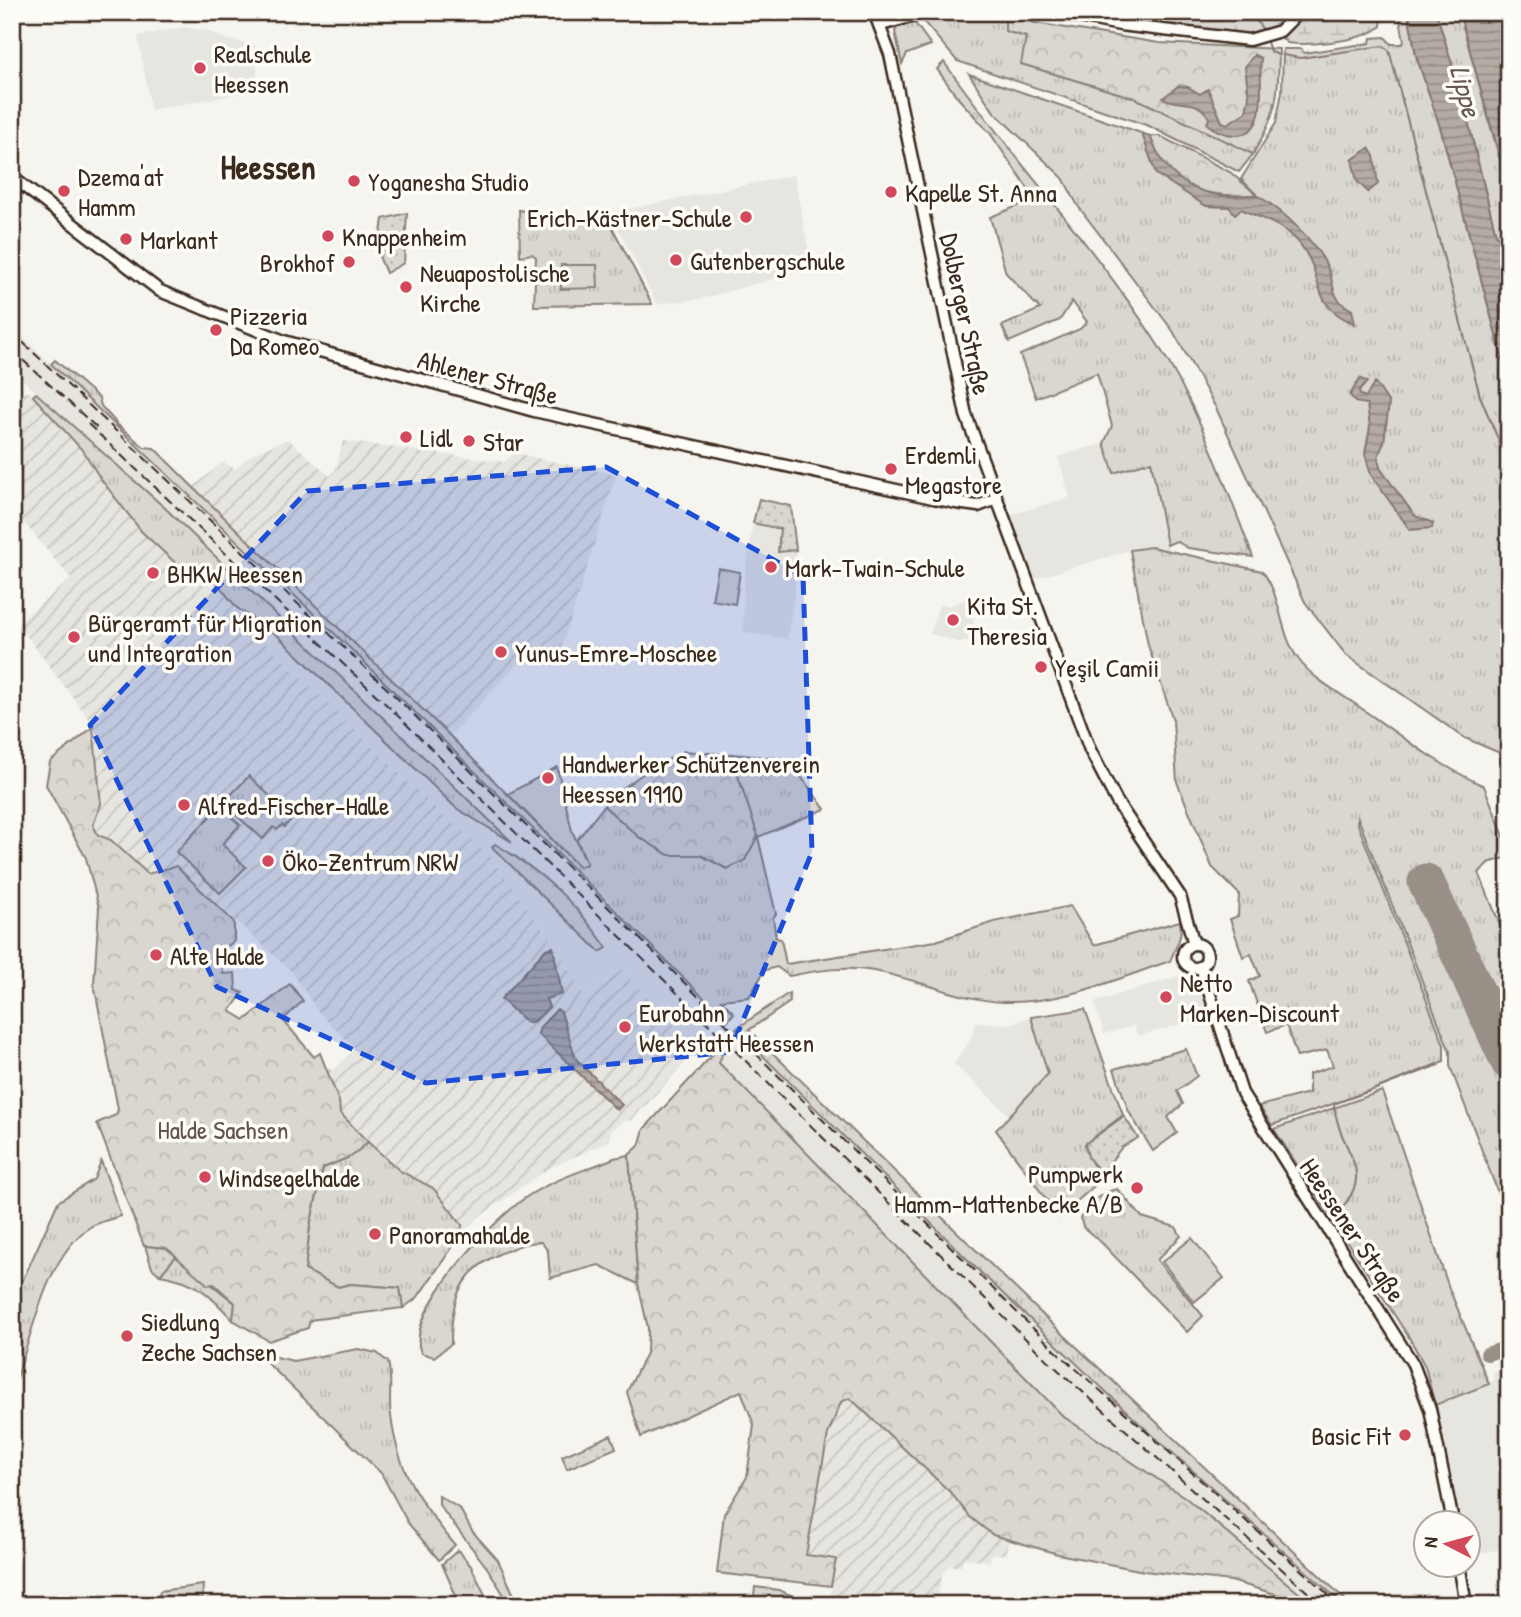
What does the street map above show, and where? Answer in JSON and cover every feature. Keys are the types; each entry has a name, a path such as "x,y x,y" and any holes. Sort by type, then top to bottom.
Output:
{"main road":[{"name":"Dolberger Straße","path":"874,12 881,25 916,174 957,384 996,499"},
{"path":"881,25 928,12"},
{"path":"1054,12 1131,26 1249,40 1280,31 1299,12"},
{"name":"Ahlener Straße","path":"12,177 160,292 284,341 468,395 615,430 956,503 978,506 996,499"},
{"name":"Heessener Straße","path":"996,499 1090,750 1117,802 1180,896 1194,944"},
{"name":"Heessener Straße","path":"1194,944 1202,946 1207,953 1206,961 1201,967 1193,969 1183,961 1184,950 1194,944"},
{"name":"Heessener Straße","path":"1201,967 1242,1094 1413,1364 1430,1409 1450,1508"},
{"path":"1462,1578 1466,1605"}],"highlighted area":[{"path":"606,467 803,576 812,852 730,1052 426,1083 217,987 90,725 307,491"}],"shaded area":[{"path":"1408,12 1436,12 1462,97 1496,235 1509,244 1509,383 1441,130 1416,55"},
{"path":"1459,12 1497,12 1509,62 1509,190"},
{"name":"Realschule Heessen","path":"183,27 208,31 225,39 255,45 258,90 151,110 138,36"},
{"path":"1254,55 1261,58 1261,103 1255,125 1248,132 1233,135 1220,132 1207,124 1209,118 1199,107 1163,98 1178,86 1188,87 1200,94 1208,89 1222,122 1227,124 1246,112 1249,97 1245,67"},
{"path":"1142,134 1150,136 1162,161 1179,179 1189,185 1214,194 1260,197 1288,219 1321,256 1330,273 1336,295 1352,310 1355,324 1330,308 1323,298 1308,256 1294,237 1272,223 1241,209 1235,214 1229,207 1206,206 1156,174"},
{"path":"1369,148 1374,156 1378,184 1368,192 1357,181 1352,160"},
{"path":"794,175 812,268 701,299 657,304 610,213"},
{"path":"12,327 356,654 720,1014 690,1044 621,969 584,995 555,946 489,855 437,810 257,634 237,608 277,635 456,808 165,508 12,370"},
{"path":"1360,378 1367,382 1359,391 1360,395 1366,397 1375,382 1389,403 1384,442 1378,457 1380,468 1415,516 1433,523 1432,528 1410,530 1371,475 1365,454 1370,427 1367,404 1355,402 1350,395"},
{"path":"25,391 36,394 206,569 257,634 437,810 489,855 555,946 584,995 621,969 697,1050 631,1121 624,1120 611,1130 609,1141 546,1170 479,1217 461,1235 462,1225 433,1188 400,1171 340,1112 339,1101 324,1068 334,1070 355,1048 320,1014 292,972 176,866 148,875 111,840 98,835 93,824 101,803 94,726 17,623 71,579 12,508 12,407"},
{"path":"288,439 330,476 336,469 343,441 504,462 514,453 616,475 556,666 545,664 531,649 450,736 193,487 223,462 235,469 252,454"},
{"path":"1104,443 1114,472 1151,461 1169,555 1130,550 1031,580 1010,515 1070,497 1058,457"},
{"name":"Mark-Twain-Schule","path":"753,523 780,529 778,553 796,551 795,591 787,639 743,632 744,582"},
{"name":"Kita St. Theresia","path":"969,598 977,638 962,643 930,634 939,604 949,606"},
{"path":"553,947 562,994 546,999 549,1007 535,1021 527,1023 501,999 546,949"},
{"path":"1186,974 1196,977 1208,1017 1138,1036 1134,1026 1104,1034 1094,1002"},
{"path":"557,1009 561,1012 576,1059 622,1105 617,1110 538,1034 540,1027"},
{"path":"1031,1017 1048,1074 1009,1115 954,1064 971,1039 976,1022 1009,1024"},
{"path":"741,1035 976,1268 1140,1424 1344,1605 1313,1605 1186,1498 1064,1417 719,1063 722,1055"},
{"path":"1509,1366 1509,1548 1482,1553 1482,1508 1457,1508 1435,1405 1489,1384 1494,1379 1492,1373"},
{"path":"850,1398 951,1493 970,1517 993,1535 1009,1541 1007,1555 992,1553 990,1562 963,1558 961,1567 949,1565 942,1575 937,1605 890,1605 830,1597 836,1559 806,1556 828,1434 841,1402"}],"green space":[{"path":"968,12 1005,14 1005,31 1026,37 1022,64 1135,98 1253,154 1239,172 1149,126 957,61 923,21"},
{"path":"1067,12 1296,12 1282,27 1259,36 1143,25"},
{"path":"1303,12 1382,12 1381,26 1350,39 1308,44 1287,43 1280,36"},
{"path":"1399,12 1408,12 1416,55 1441,130 1509,383 1509,757 1465,738 1346,655 1305,602 1216,408 1173,331 1078,206 1063,178 994,112 969,74 1150,136 1158,158 1256,194 1241,179 1276,123 1282,92 1283,49 1301,49 1304,53 1370,43 1371,38 1385,37 1391,44 1402,44 1404,42"},
{"path":"1436,12 1460,15 1509,193 1509,244 1503,244 1496,235 1462,97"},
{"path":"1005,14 1035,23 1159,43 1279,49 1277,92 1272,115 1253,154 1135,98 1021,64 1026,37 1005,31"},
{"path":"915,23 931,45 907,54 902,64 895,31 898,27"},
{"path":"944,62 1107,272 1158,345 1187,395 1222,475 1253,557 1188,548 1176,541 1167,545 1151,461 1114,473 1104,443 1112,426 1097,373 1036,398 1020,355 1080,329 1087,322 1072,301 1060,320 1009,342 1002,326 1040,309 1006,273 990,217 1035,199 990,133 958,98 937,69"},
{"path":"1150,136 1160,136 1230,172 1257,195 1220,195 1190,187 1167,168"},
{"path":"519,210 571,220 607,217 652,304 534,306 536,257 532,254 520,256"},
{"path":"407,213 404,263 386,273 378,254 383,219"},
{"path":"561,265 597,265 598,288 561,289"},
{"path":"55,360 99,398 101,406 118,425 144,447 154,448 450,736 579,867 587,863 577,840 604,806 639,837 669,855 701,855 727,869 745,860 757,836 731,754 797,760 797,771 825,809 758,837 776,914 773,918 776,938 781,939 786,964 936,941 994,922 1070,906 1094,945 1180,921 1180,937 1170,961 1068,995 1026,1002 971,997 874,971 832,969 789,976 777,967 765,970 749,997 721,1000 734,1013 727,1021 356,654 51,364"},
{"path":"36,393 165,508 512,842 456,808 277,635 237,608 206,569 183,570 142,532 100,478 84,452 33,396"},
{"path":"759,499 791,506 796,550 778,552 780,529 753,523"},
{"path":"1151,547 1262,571 1273,591 1292,650 1311,673 1419,749 1484,786 1509,849 1509,857 1488,863 1479,873 1509,947 1509,1222 1450,1066 1450,1052 1358,818 1357,822 1444,1045 1444,1061 1376,1089 1272,1125 1259,1106 1309,1093 1309,1074 1333,1066 1327,1050 1297,1057 1286,1025 1267,1032 1249,981 1260,976 1251,954 1243,957 1230,919 1238,916 1239,894 1212,867 1177,782 1173,720 1148,645 1130,550"},
{"path":"718,568 740,572 735,604 712,600"},
{"name":"Halde Sachsen","path":"93,727 101,804 93,825 98,835 111,840 148,874 176,866 234,922 234,941 224,949 223,974 235,973 236,990 243,993 230,1011 245,1020 290,984 303,1001 283,1020 314,1057 320,1053 339,1101 340,1113 368,1142 352,1156 323,1168 310,1226 305,1270 338,1287 351,1284 400,1288 403,1308 310,1320 308,1328 269,1341 233,1320 235,1303 214,1284 208,1285 166,1248 144,1246 97,1123 116,1115 118,1109 94,984 99,908 86,858 46,785 50,762"},
{"path":"684,751 731,755 758,836 745,860 727,869 701,855 669,855 639,837 604,806 607,800 641,775"},
{"path":"557,767 572,831 587,864 579,867 508,794"},
{"path":"249,776 293,818 284,827 282,825 277,830 273,827 263,839 225,805 225,801"},
{"path":"220,806 240,825 222,844 246,867 220,893 176,852"},
{"path":"495,844 543,877 571,903 607,948 600,952 492,847"},
{"path":"789,993 790,1002 749,1030 1049,1321 1351,1605 1344,1605 1140,1424 976,1268 736,1029"},
{"path":"1085,1009 1123,1115 1085,1144 1100,1181 1059,1217 996,1130 1048,1074 1031,1017"},
{"path":"1186,1049 1197,1076 1177,1091 1183,1104 1168,1117 1177,1133 1153,1151 1129,1112 1114,1069"},
{"path":"717,1050 722,1055 719,1063 1064,1417 1186,1498 1313,1605 1231,1581 1144,1571 1058,1554 993,1535 970,1517 951,1493 850,1398 841,1402 828,1434 806,1555 836,1559 831,1586 717,1573 724,1514 747,1477 754,1425 741,1391 641,1437 627,1392 647,1351 648,1328 638,1284 629,1155 639,1146 644,1129"},
{"path":"1382,1091 1450,1291 1489,1384 1435,1405 1425,1366 1410,1339 1274,1129"},
{"path":"1124,1116 1138,1138 1122,1147 1105,1169 1099,1171 1088,1157 1085,1144"},
{"path":"368,1142 400,1171 433,1188 462,1225 461,1235 417,1298 403,1308 400,1288 351,1284 338,1287 305,1270 310,1226 323,1168 352,1156"},
{"path":"629,1155 638,1284 599,1265 550,1278 548,1251 541,1242 520,1246 499,1254 474,1270 466,1279 455,1302 451,1344 434,1357 421,1353 419,1335 425,1315 438,1292 455,1268 493,1226 525,1198 546,1186 614,1158"},
{"path":"101,1161 121,1216 90,1227 74,1241 61,1259 40,1303 12,1393 12,1304 58,1202 94,1179"},
{"path":"1117,1189 1142,1217 1176,1227 1181,1236 1157,1260 1203,1316 1187,1332 1102,1243 1084,1228 1080,1218 1087,1208 1100,1196"},
{"path":"1192,1238 1224,1278 1194,1302 1162,1262"},
{"path":"145,1246 166,1248 176,1256 160,1275 152,1268"},
{"path":"176,1256 235,1303 233,1320 216,1302 193,1285 160,1275"},
{"path":"358,1349 377,1353 388,1362 394,1436 405,1471 431,1515 455,1545 439,1560 408,1523 381,1473 259,1355 261,1353 293,1361"},
{"path":"611,1435 616,1448 567,1469 562,1456"},
{"path":"439,1496 460,1509 472,1531 498,1560 513,1593 528,1605 510,1605 488,1569 439,1505"},
{"path":"458,1550 471,1566 490,1605 460,1605 442,1564"},
{"path":"203,1585 202,1605 157,1605 160,1591"},
{"path":"755,1587 779,1590 795,1597 793,1605 753,1605"}],"waterway":[{"path":"1227,12 1234,18 1255,19 1264,31"},
{"path":"1267,42 1270,51 1278,55"},
{"path":"1283,55 1300,58 1382,46 1389,50 1480,396 1509,465"},
{"path":"1375,1089 1439,1065"},
{"path":"1332,1218 1347,1202 1356,1174 1354,1162 1337,1121 1334,1104 1368,1091"}],"taxiway":[{"path":"1487,1354 1509,1347"}],"runway":[{"path":"1426,882 1509,1062"}],"railway":[{"path":"12,332 398,699 1056,1351 1340,1605"},
{"path":"12,350 97,428"},
{"path":"88,424 390,708 1047,1360 1322,1605"}],"place":[{"name":"Realschule Heessen","path":"200,68"},
{"name":"Yoganesha Studio","path":"354,181"},
{"name":"Dzema'at Hamm","path":"64,191"},
{"name":"Kapelle St. Anna","path":"891,192"},
{"name":"Erich-Kästner-Schule","path":"746,217"},
{"name":"Knappenheim","path":"328,236"},
{"name":"Markant","path":"126,239"},
{"name":"Gutenbergschule","path":"676,260"},
{"name":"Brokhof","path":"349,262"},
{"name":"Neuapostolische Kirche","path":"406,287"},
{"name":"Pizzeria Da Romeo","path":"216,330"},
{"name":"Lidl","path":"406,437"},
{"name":"Star","path":"469,441"},
{"name":"Erdemli Megastore","path":"891,469"},
{"name":"Mark-Twain-Schule","path":"771,567"},
{"name":"BHKW Heessen","path":"153,573"},
{"name":"Kita St. Theresia","path":"953,620"},
{"name":"Bürgeramt für Migration und Integration","path":"74,637"},
{"name":"Yunus-Emre-Moschee","path":"501,652"},
{"name":"Yeşil Camii","path":"1041,667"},
{"name":"Handwerker Schützenverein Heessen 1910","path":"548,778"},
{"name":"Alfred-Fischer-Halle","path":"184,805"},
{"name":"Öko-Zentrum NRW","path":"268,861"},
{"name":"Alte Halde","path":"156,955"},
{"name":"Netto Marken-Discount","path":"1166,997"},
{"name":"Eurobahn Werkstatt Heessen","path":"625,1027"},
{"name":"Windsegelhalde","path":"205,1177"},
{"name":"Pumpwerk Hamm-Mattenbecke A/B","path":"1137,1188"},
{"name":"Panoramahalde","path":"375,1234"},
{"name":"Siedlung Zeche Sachsen","path":"127,1336"},
{"name":"Basic Fit","path":"1405,1435"}],"district":[{"name":"Heessen","path":"268,167"}],"water label":[{"name":"Lippe","path":"1466,91"}]}
